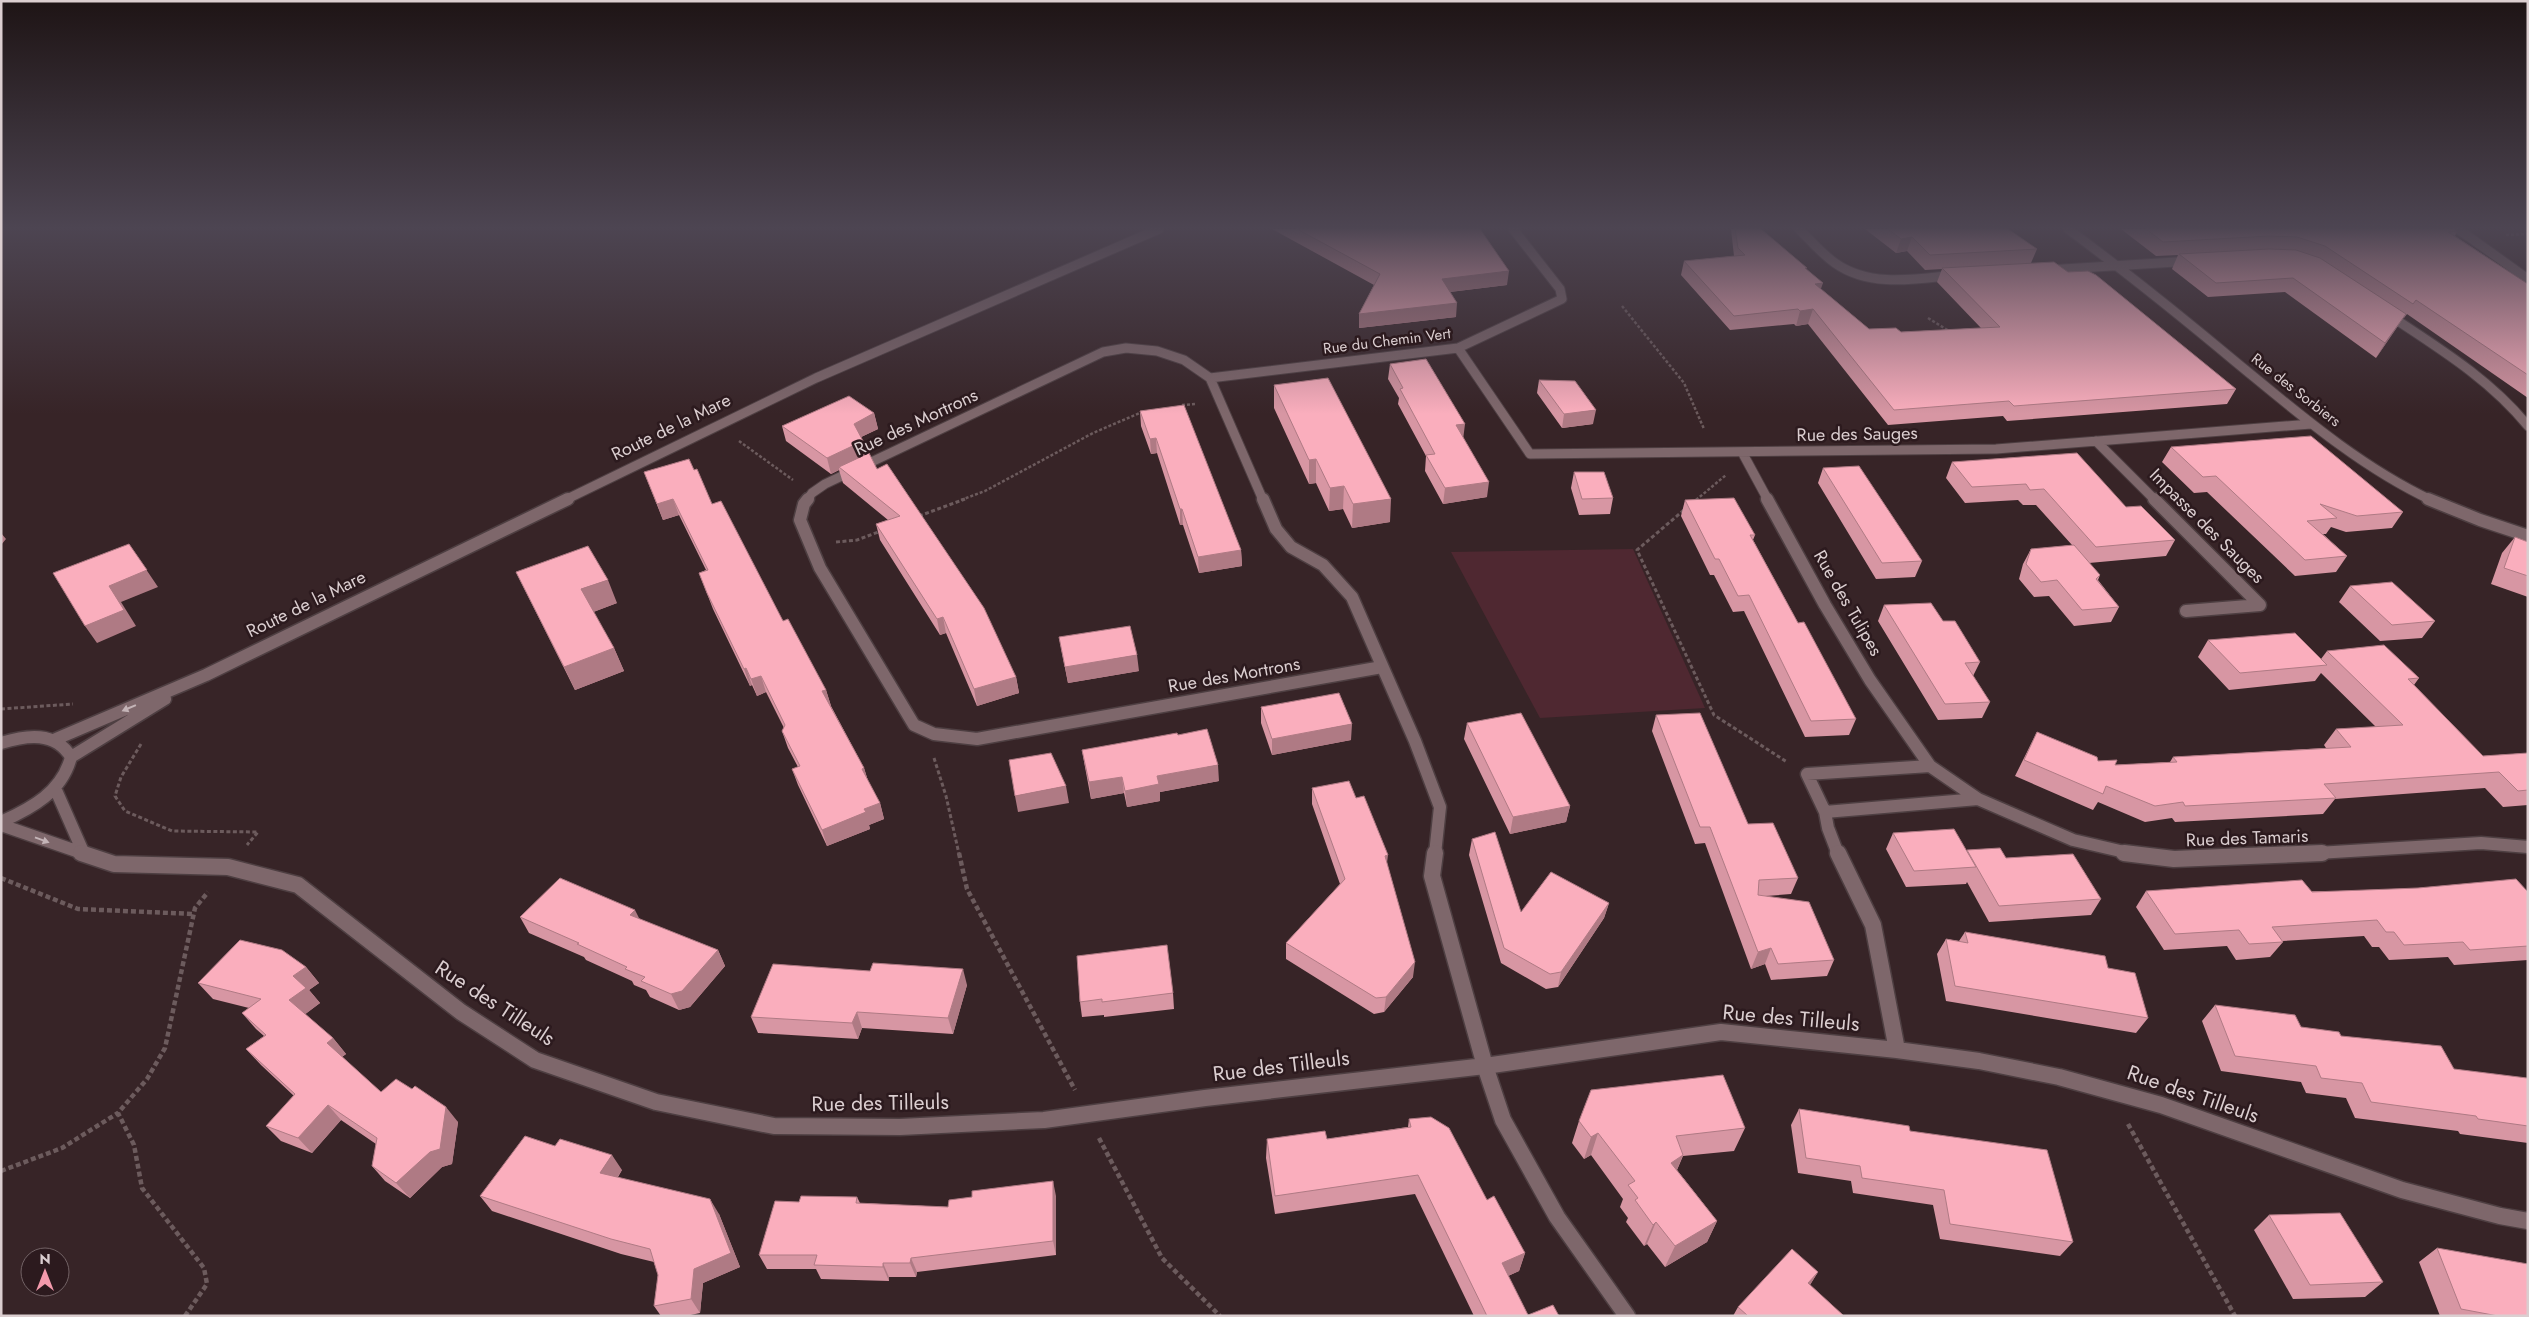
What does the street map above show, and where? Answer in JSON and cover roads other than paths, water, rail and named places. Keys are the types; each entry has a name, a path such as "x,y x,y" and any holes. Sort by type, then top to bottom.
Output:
{"street":[{"name":"Route de la Mare","path":"56,740 206,674 816,378 1018,290"},
{"name":"Rue du Chemin Vert","path":"1210,378 1458,348 1562,299 1560,290"},
{"name":"Rue des Sorbiers","path":"2149,290 2312,424 2404,486 2484,523 2528,536"},
{"path":"2380,308 2494,387 2513,405 2528,426"},
{"name":"Rue des Mortrons","path":"1210,378 1184,360 1157,351 1126,348 1103,352 825,484 812,493 804,504 800,520 820,568 914,725 934,734 977,739 1382,667"},
{"name":"Rue des Sauges","path":"1458,348 1530,454 1978,449 2312,424"},
{"path":"1210,378 1276,529 1291,547 1323,565 1352,597 1440,807 1432,876 1503,1120 1557,1217 1627,1316"},
{"name":"Impasse des Sauges","path":"2096,441 2260,605 2186,611"},
{"name":"Rue des Tulipes","path":"1742,452 1860,663 1930,766 1978,799"},
{"name":"Route de la Mare","path":"71,757 206,674"},
{"path":"1,823 39,802 55,788 64,777 71,757 67,747 56,740 43,737 4,740"},
{"path":"1897,1050 1873,925 1836,847 1825,812 1807,774 1930,766"},
{"path":"55,788 84,854"},
{"path":"1825,812 1978,799"},
{"name":"Rue des Tamaris","path":"1978,799 2072,840 2125,853 2174,859 2254,857 2481,843 2528,847"},
{"name":"Rue des Tilleuls","path":"1,823 114,864 228,867 298,884 461,1012 535,1060 656,1102 774,1126 900,1127 1044,1120 1205,1098 1486,1066 1721,1032 1897,1050 1979,1061 2109,1089 2402,1190 2528,1221"}]}
